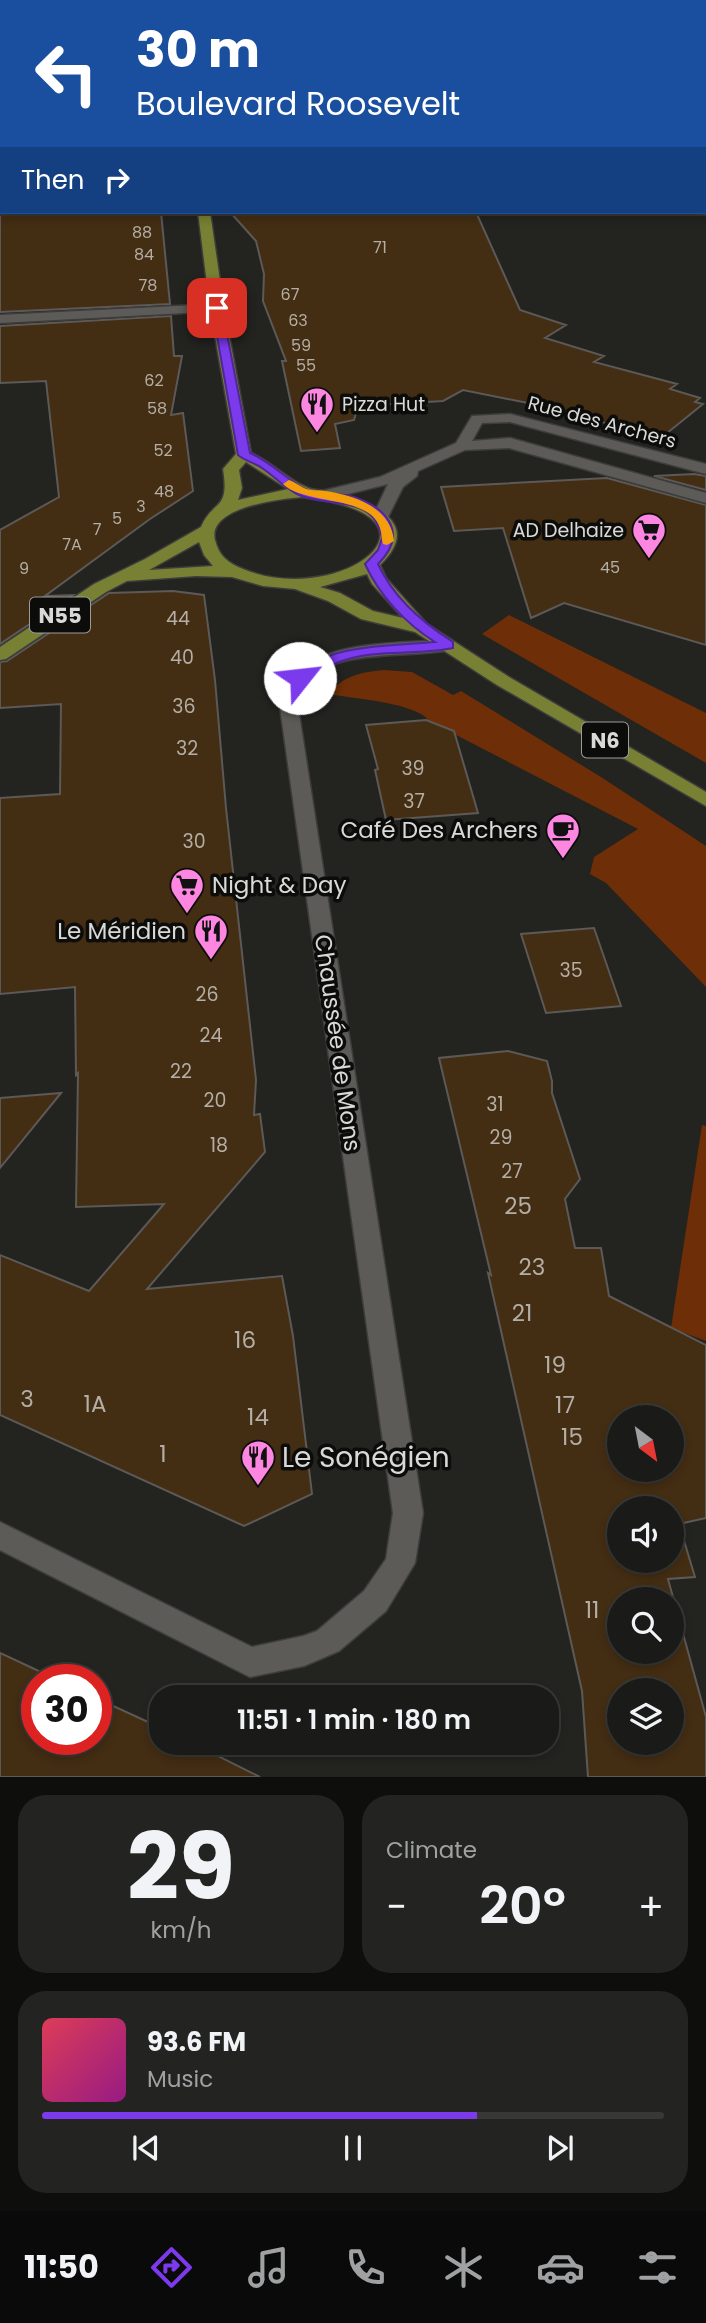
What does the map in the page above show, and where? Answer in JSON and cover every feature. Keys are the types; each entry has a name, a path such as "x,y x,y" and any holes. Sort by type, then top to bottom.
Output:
{"main road":[{"path":"204,214 217,308 244,455"},
{"path":"244,455 264,464 302,492"},
{"path":"226,510 234,488 231,469 244,455"},
{"path":"122,578 207,530 226,510 247,500 274,494 328,494 358,504 380,518 387,528 388,538 384,552 371,564 337,578 294,584 252,578 219,563 210,553 206,542 207,530"},
{"name":"N6","path":"371,564 378,580 421,628 503,681 706,800"},
{"path":"122,578 196,571 234,572"},
{"name":"N55","path":"0,655 100,589 122,578"},
{"name":"N6","path":"294,584 334,597 367,615 421,628"}],"street":[{"path":"0,319 217,308"},
{"name":"Rue des Archers","path":"462,446 478,419 510,418 706,469"},
{"name":"Rue des Archers","path":"422,465 462,446 510,443 706,498"},
{"path":"328,494 385,480 422,465"},
{"path":"380,518 396,484 422,465"},
{"name":"Chaussée de Mons","path":"0,1535 250,1662 304,1651 336,1636 375,1601 400,1563 408,1513 289,707 300,678 335,659 363,652 449,645"}],"shaded area":[{"path":"509,615 706,713 706,763 482,634"},
{"path":"384,670 412,672 453,695 461,691 601,777 706,846 706,987 606,883 590,874 594,857 638,829 412,710 383,702 328,694 353,676"},
{"path":"702,1125 706,1126 706,1341 671,1328"}],"building":[{"path":"161,214 170,304 0,312 0,215"},
{"path":"232,214 477,214 520,310 566,325 545,338 604,356 594,362 677,384 670,389 700,398 695,402 703,404 661,438 538,405 463,390 443,401 358,406 354,420 335,424 340,448 301,451 282,361 286,361 263,301 264,274 256,241"},
{"path":"171,316 174,356 182,356 171,415 183,413 193,491 45,596 73,595 0,644 0,530 59,497 46,381 0,383 0,326"},
{"path":"654,476 706,476 706,490"},
{"path":"607,478 706,505 706,645 564,603 531,618 503,528 454,531 441,487"},
{"path":"173,591 204,595 256,1080 254,1115 260,1114 265,1152 147,1289 282,1276 293,1336 312,1494 244,1526 0,1415 0,1255 89,1291 164,1204 76,1207 78,1073 76,1075 75,987 0,994 0,798 60,794 61,704 0,708 0,662 7,661 109,593"},
{"path":"426,720 454,731 478,813 386,820 375,770 378,769 366,725"},
{"path":"594,928 621,1006 546,1013 521,934"},
{"path":"508,1051 547,1061 552,1093 580,1179 565,1199 575,1248 601,1248 609,1296 706,1345 706,1518 684,1523 684,1496 607,1496 607,1573 684,1573 684,1541 695,1577 668,1579 670,1587 607,1587 607,1664 684,1664 684,1637 706,1717 706,1777 588,1777 582,1691 488,1273 491,1275 439,1058"},
{"path":"61,1093 0,1168 0,1098"},
{"path":"0,1653 24,1664 21,1664 21,1755 112,1755 112,1705 149,1722 149,1755 216,1755 260,1777 0,1777"}],"slow traffic":[{"path":"289,484 302,492 328,494 368,508 387,528 387,541"}],"place":[{"name":"Pizza Hut","path":"317,434"},
{"name":"AD Delhaize","path":"649,560"},
{"name":"Café Des Archers","path":"563,860"},
{"name":"Night & Day","path":"187,915"},
{"name":"Le Méridien","path":"211,961"},
{"name":"Le Sonégien","path":"258,1487"}],"route":[{"path":"217,308 244,455 264,464 302,492 328,494 349,500 368,508 380,518 387,528 388,538 384,552 371,564 378,580 421,628 449,645 363,652 335,659 300,678"}]}
